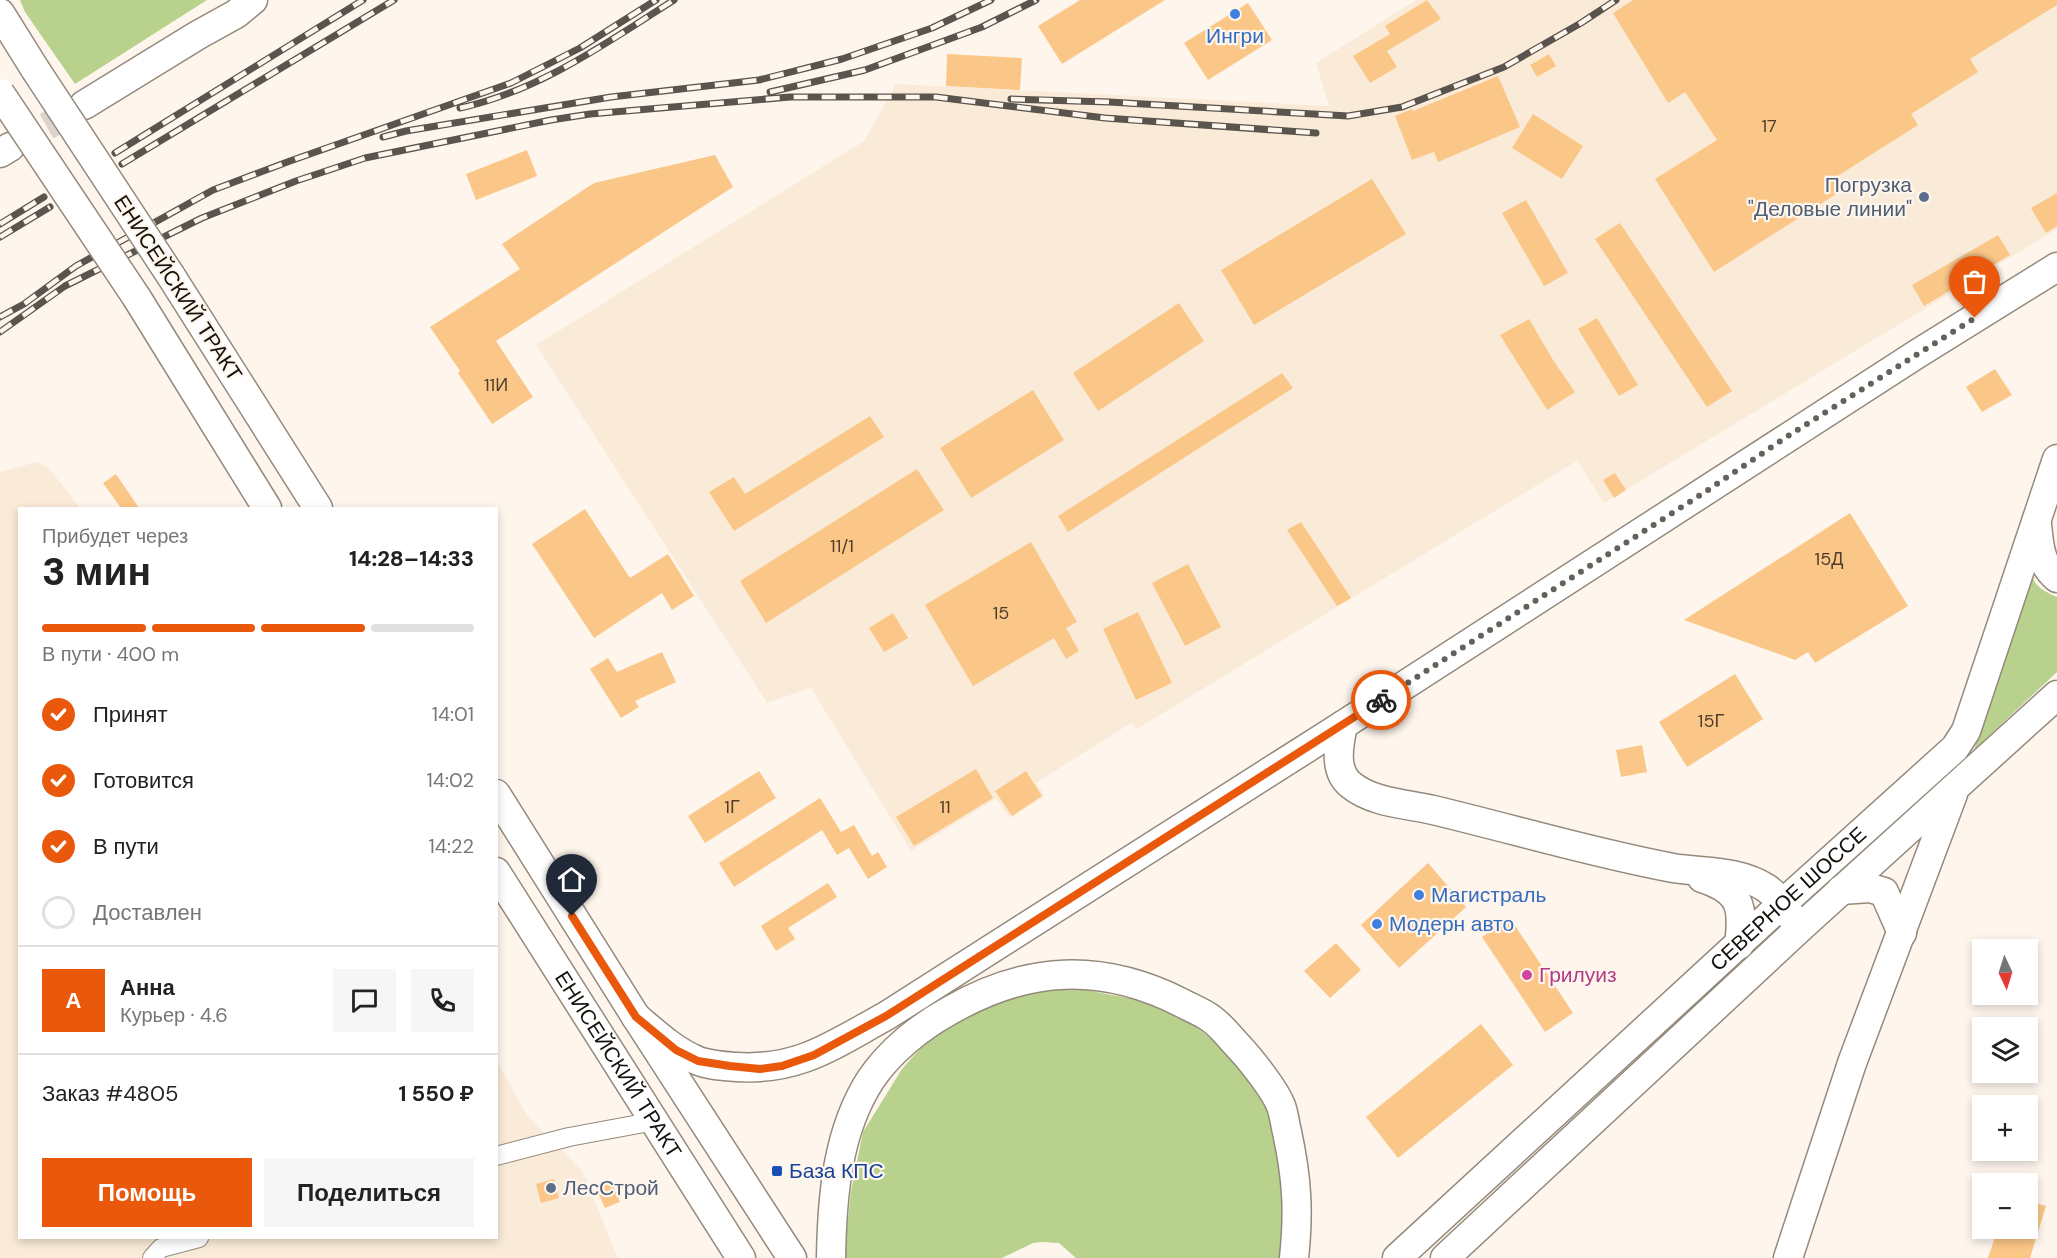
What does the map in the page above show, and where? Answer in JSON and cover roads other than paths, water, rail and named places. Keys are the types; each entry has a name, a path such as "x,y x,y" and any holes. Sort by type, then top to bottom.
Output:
{"main road":[{"path":"198,35 232,0"},
{"path":"84,105 236,14 253,0"},
{"name":"ЕНИСЕЙСКИЙ ТРАКТ","path":"0,13 317,507"},
{"name":"ЕНИСЕЙСКИЙ ТРАКТ","path":"0,93 138,298 266,507"},
{"path":"636,1017 676,1050 698,1061 760,1069 782,1066 814,1055 886,1016 1343,725 1791,434 2057,267"},
{"name":"СЕВЕРНОЕ ШОССЕ","path":"1397,1258 1497,1164 1955,748 1966,731 2057,459"},
{"path":"2036,521 2039,548 2047,570 2057,578"},
{"name":"СЕВЕРНОЕ ШОССЕ","path":"1445,1258 1800,927 2057,695"},
{"path":"1343,725 1338,754 1342,771 1349,784 1372,797 1590,850 1674,868 1732,875 1767,888 1800,927"},
{"path":"1788,1258 1852,1063 1954,789"},
{"name":"ЕНИСЕЙСКИЙ ТРАКТ","path":"498,797 636,1017 792,1258"},
{"path":"1674,868 1721,884 1731,892 1740,908 1739,945"},
{"name":"ЕНИСЕЙСКИЙ ТРАКТ","path":"498,875 741,1258"},
{"path":"1841,890 1870,888 1884,892 1902,933"},
{"path":"831,1258 831,1216 836,1175 852,1117 872,1078 900,1046 931,1021 976,995 1015,982 1066,974 1110,977 1157,991 1211,1018 1251,1060 1280,1104 1294,1164 1298,1220 1294,1258"}],"street":[{"path":"498,1155 569,1137 655,1121"},
{"path":"152,1258 161,1248 195,1239"}],"tunnel":[{"path":"10,147 84,105"}],"railway":[{"path":"115,153 363,0"},
{"path":"122,164 394,0"},
{"path":"0,317 24,304 76,266 213,190 511,83 580,48 656,0"},
{"path":"460,108 489,100 544,78 597,49 674,0"},
{"path":"383,137 406,131 611,97 759,80 842,59 932,28 991,0"},
{"path":"770,92 865,70 982,27 1036,0"},
{"path":"1011,99 1109,102 1348,116 1402,107 1504,67 1616,0"},
{"path":"0,332 65,286 202,218 296,181 365,158 590,114 790,97 936,97 1105,118 1316,133"},
{"path":"0,224 44,197"},
{"path":"0,237 50,207"}],"place":[{"name":"Ингри","path":"1235,14"},
{"name":"Погрузка \"Деловые линии\"","path":"1924,197"},
{"name":"Магистраль","path":"1419,895"},
{"name":"Модерн авто","path":"1377,924"},
{"name":"Грилуиз","path":"1527,975"},
{"name":"База КПС","path":"777,1171"},
{"name":"ЛесСтрой","path":"551,1188"}]}
